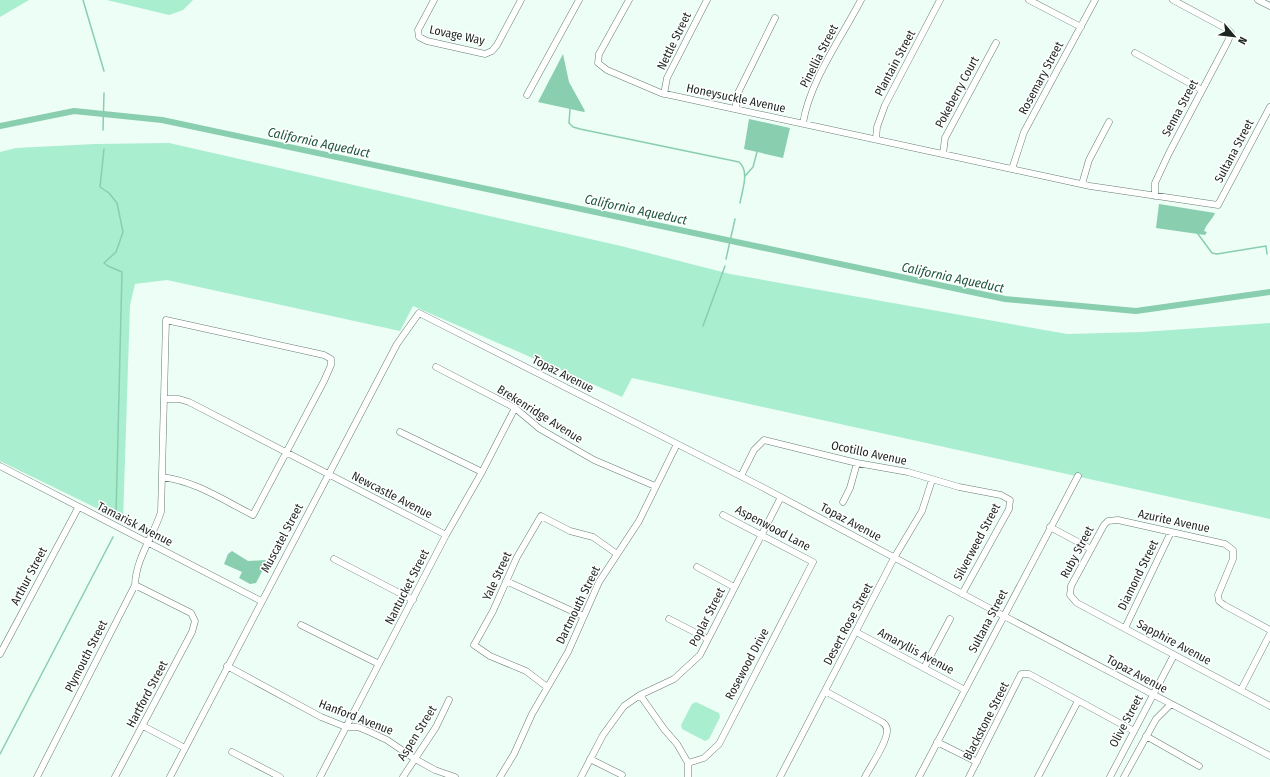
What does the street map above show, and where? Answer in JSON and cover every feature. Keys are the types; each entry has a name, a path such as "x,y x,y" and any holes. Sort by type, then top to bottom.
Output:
{"street":[{"name":"Lovage Way","path":"434,0 418,30 419,37 427,41 485,54 492,51 497,45 521,0"},
{"path":"527,95 579,0"},
{"name":"Honeysuckle Avenue","path":"629,0 599,54 598,62 607,70 664,94 736,108 803,124 1082,184 1218,205"},
{"name":"Nettle Street","path":"664,94 667,78 707,0"},
{"name":"Pinellia Street","path":"803,124 806,107 819,78 861,0"},
{"name":"Plantain Street","path":"876,139 877,127 885,105 940,0"},
{"path":"1029,0 1081,27"},
{"name":"Rosemary Street","path":"1012,169 1024,132 1095,0"},
{"name":"Senna Street","path":"1155,196 1155,183 1231,33 1227,29 1173,0"},
{"path":"1258,0 1270,6"},
{"path":"736,108 736,97 775,18"},
{"name":"Pokeberry Court","path":"943,154 945,138 996,43"},
{"path":"1135,53 1202,90"},
{"name":"Sultana Street","path":"1218,205 1270,107"},
{"path":"1082,184 1089,160 1109,122"},
{"name":"Topaz Avenue","path":"419,313 741,476 1270,756"},
{"name":"Muscatel Street","path":"170,777 397,344 419,313"},
{"name":"Plymouth Street","path":"37,777 135,585 139,561 156,528 160,512 162,477 166,320 324,355 331,359 332,365 286,452"},
{"name":"Brekenridge Avenue","path":"436,367 515,408 540,429 594,460 655,486"},
{"name":"Newcastle Avenue","path":"164,398 179,399 189,402 446,535"},
{"name":"Nantucket Street","path":"320,777 446,535 482,472 515,408"},
{"path":"400,432 482,472"},
{"name":"Ocotillo Avenue","path":"741,476 754,450 764,440 857,463 908,472 959,487 1001,495 1010,500"},
{"name":"Dartmouth Street","path":"500,777 514,754 532,714 568,652 599,582 639,521 677,444"},
{"path":"162,477 180,479 253,515 286,452"},
{"path":"843,502 850,488 857,463"},
{"name":"Tamarisk Avenue","path":"0,466 78,508 261,601"},
{"name":"Sultana Street","path":"919,777 1078,476"},
{"name":"Desert Rose Street","path":"780,777 894,558 922,511 932,480"},
{"name":"Poplar Street","path":"581,777 603,735 624,706 640,694 674,679 700,655 734,587 763,535 781,497"},
{"name":"Silverweed Street","path":"962,594 1008,509 1010,500"},
{"name":"Arthur Street","path":"0,654 78,508"},
{"name":"Aspenwood Lane","path":"723,514 812,562"},
{"name":"Yale Street","path":"547,687 526,671 490,656 474,645 494,611 517,557 541,516 570,531 593,537 617,554"},
{"name":"Azurite Avenue","path":"1108,521 1118,520 1225,544 1233,550 1233,559 1218,595 1219,600 1224,606 1270,630"},
{"name":"Ruby Street","path":"1070,595 1071,586 1104,525 1108,521"},
{"path":"1050,527 1091,549"},
{"name":"Diamond Street","path":"1125,628 1171,532"},
{"path":"334,559 413,600"},
{"name":"Rosewood Drive","path":"688,764 704,758 719,744 812,562"},
{"path":"697,567 734,587"},
{"path":"506,581 583,616"},
{"name":"Hartford Street","path":"116,777 192,632 195,621 191,613 135,585"},
{"name":"Sapphire Avenue","path":"1070,595 1077,603 1270,706"},
{"path":"669,619 708,639"},
{"path":"924,668 950,619"},
{"path":"301,625 379,664"},
{"name":"Amaryllis Avenue","path":"856,632 965,690"},
{"path":"1242,690 1270,634"},
{"name":"Olive Street","path":"1110,777 1174,655"},
{"name":"Hanford Avenue","path":"227,666 321,717 346,727 358,728 387,740 415,759 435,770 455,777"},
{"name":"Blackstone Street","path":"969,777 1021,674 1029,674 1078,701"},
{"path":"825,692 882,722 887,730 885,739 865,777"},
{"path":"640,694 664,729 677,744 688,764 688,777"},
{"name":"Aspen Street","path":"403,777 436,727 449,700"},
{"path":"1038,777 1078,701 1134,731"},
{"name":"Olive Street","path":"1127,776 1146,736 1156,719 1170,704"},
{"path":"142,726 185,748"},
{"path":"1146,736 1199,766"},
{"path":"937,742 977,762"},
{"path":"232,752 280,777"},
{"path":"590,759 622,775"}],"shaded area":[{"path":"0,0 29,0 0,17"},
{"path":"107,0 193,0 183,10 169,15"},
{"path":"563,54 569,82 585,111 584,112 538,102"},
{"path":"749,119 790,128 783,158 744,149"},
{"path":"169,143 621,246 730,274 1067,334 1143,332 1270,323 1270,519 632,378 622,397 413,306 400,331 167,280 135,284 130,305 123,521 0,461 0,152 16,148 95,144"},
{"path":"1159,204 1215,213 1205,228 1204,231 1207,232 1205,235 1156,228"},
{"path":"232,551 248,561 266,560 266,564 256,583 250,584 239,578 242,572 224,564 228,554"},
{"path":"696,702 719,713 720,717 709,739 705,741 682,729 681,725 692,704"}],"waterway":[{"path":"83,0 104,71"},
{"name":"California Aqueduct","path":"103,130 104,93"},
{"path":"570,109 569,123 573,127 739,162 745,176 740,203"},
{"name":"California Aqueduct","path":"0,126 74,111 162,120 1005,299 1136,311 1270,292"},
{"path":"104,149 100,187 109,193 117,203 123,232 116,252 104,263 122,272 116,515"},
{"path":"745,176 753,167 757,152"},
{"name":"California Aqueduct","path":"726,259 735,219"},
{"path":"1198,234 1212,253 1217,254 1266,246 1267,254"},
{"path":"703,326 725,266"},
{"path":"0,754 113,537"}]}
